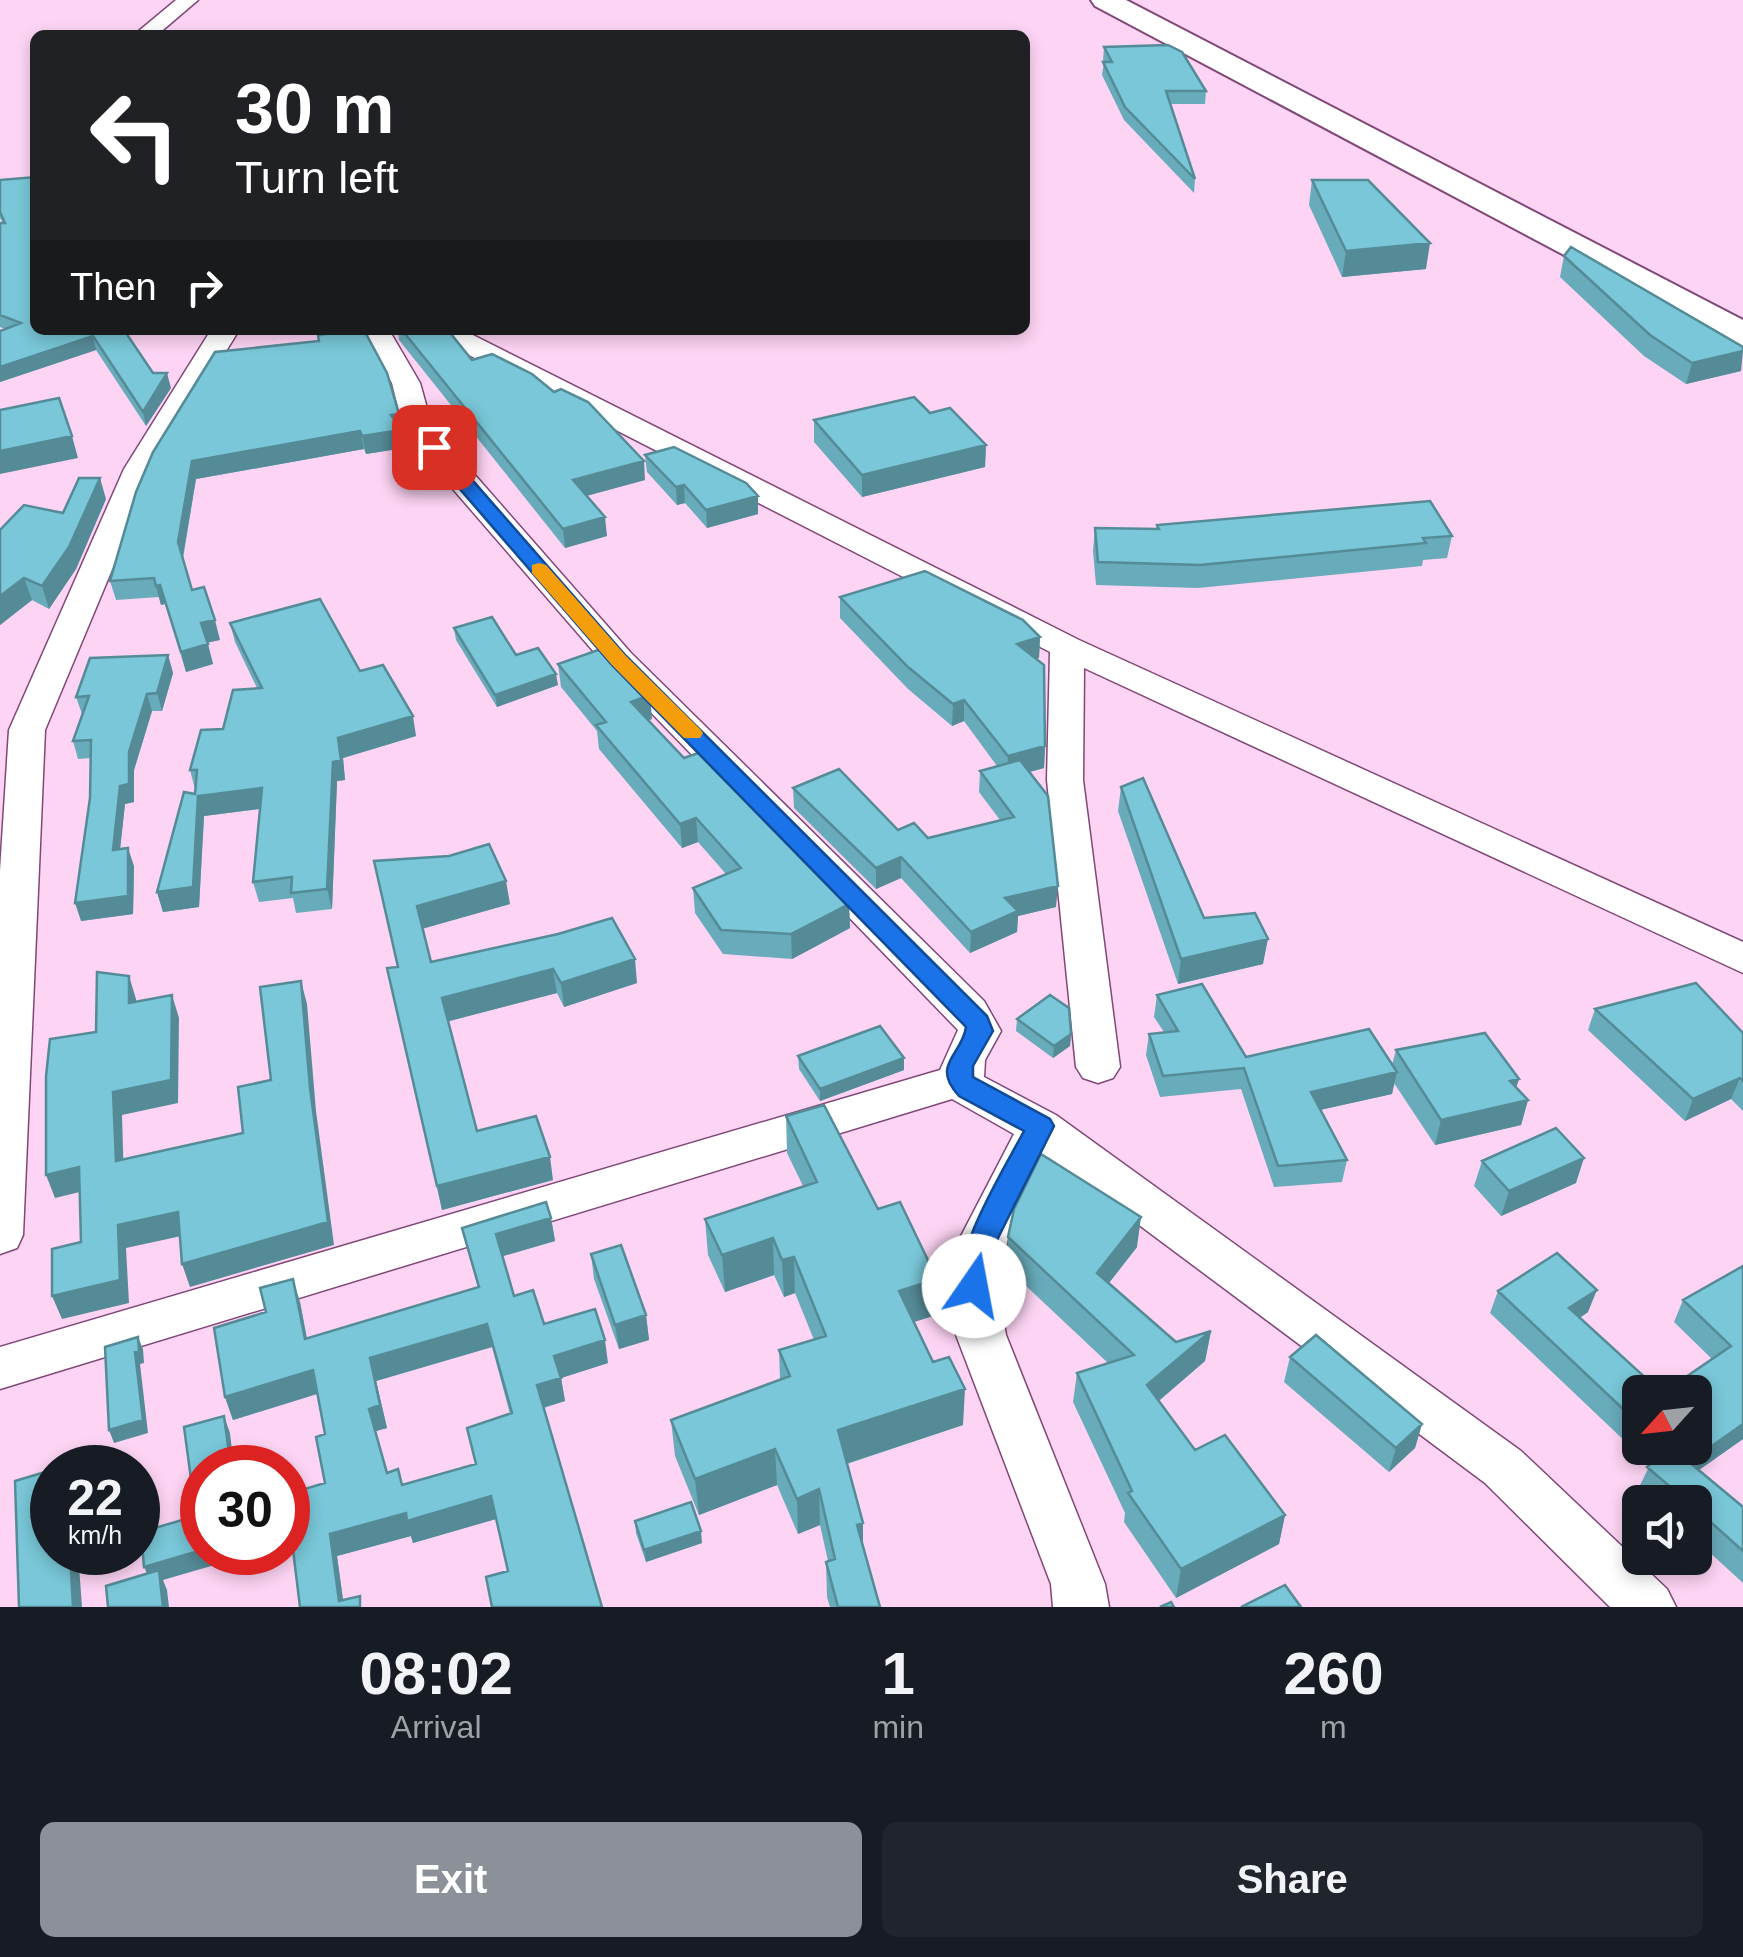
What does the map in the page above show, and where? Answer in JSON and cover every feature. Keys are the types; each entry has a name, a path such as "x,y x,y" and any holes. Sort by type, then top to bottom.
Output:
{"main road":[{"path":"1105,0 1743,336"}],"street":[{"path":"150,30 188,0"},
{"path":"0,1236 13,729 139,469 222,335"},
{"path":"377,335 406,382 418,427 450,468 619,660 969,1012 980,1031 960,1066 960,1080 969,1089 1040,1126 1503,1467 1648,1607"},
{"path":"452,335 1067,647 1580,880 1743,959"},
{"path":"1067,647 1066,780 1098,1067"},
{"path":"0,1368 960,1080"},
{"path":"1040,1126 984,1238 974,1286 981,1335 1078,1584 1082,1607"}],"building":[{"path":"1168,45 1182,52 1206,91 1166,91 1195,179 1125,107 1103,62 1112,62 1104,47"},
{"path":"30,177 30,335 127,335 153,373 167,373 143,412 93,336 0,367 0,331 21,323 0,315 0,223 5,223 0,212 0,180"},
{"path":"1312,180 1368,180 1430,243 1346,251"},
{"path":"1571,247 1743,347 1743,351 1692,363 1650,335 1564,256"},
{"path":"318,335 367,335 387,373 399,414 391,415 401,430 362,436 360,431 192,461 178,542 192,590 204,587 215,620 201,623 208,644 181,652 160,585 156,586 154,578 110,581 136,492 153,452 215,352 319,341"},
{"path":"406,335 452,335 472,360 492,354 532,374 554,392 561,389 588,402 644,461 573,480 605,517 563,529"},
{"path":"914,397 930,413 950,408 986,445 862,475 814,420"},
{"path":"59,398 72,436 0,451 0,410"},
{"path":"674,447 746,483 758,496 706,510 684,485 676,487 645,455"},
{"path":"79,478 100,478 69,547 42,586 24,578 0,596 0,530 24,505 63,513"},
{"path":"1430,501 1452,536 1423,538 1426,543 1200,565 1098,562 1095,528 1159,529 1157,525"},
{"path":"925,571 1023,620 1040,637 1017,644 1044,665 1045,746 1008,756 964,700 953,704 908,667 840,597"},
{"path":"320,599 360,671 383,665 413,716 338,738 341,760 333,762 327,889 291,893 292,877 253,882 262,788 198,796 193,887 157,892 184,792 195,794 197,770 190,770 201,730 223,729 233,690 262,688 230,623"},
{"path":"492,617 516,655 538,648 556,674 495,695 454,628"},
{"path":"604,648 650,695 631,702 684,758 704,751 749,802 753,801 834,883 830,884 849,904 791,934 721,930 693,888 741,868 696,818 680,824 596,725 606,722 558,664"},
{"path":"168,655 157,693 147,694 129,752 129,784 120,786 113,850 128,848 128,896 75,903 90,798 91,740 73,741 89,696 76,697 90,658"},
{"path":"1020,760 1048,796 1058,886 1005,898 1018,911 971,932 901,857 876,868 793,788 839,769 898,830 914,823 928,838 1014,817 980,771"},
{"path":"1143,778 1204,918 1255,913 1268,939 1181,959 1121,787"},
{"path":"489,844 506,881 417,906 431,962 612,918 635,959 561,983 553,969 442,998 477,1131 536,1116 550,1157 437,1186 387,968 398,967 374,861 449,856"},
{"path":"97,972 129,976 129,1003 172,995 171,1080 113,1092 116,1161 243,1133 238,1087 271,1080 260,987 301,981 328,1222 182,1264 178,1212 118,1225 120,1280 52,1296 52,1249 81,1242 79,1167 46,1175 50,1039 96,1032"},
{"path":"1696,983 1743,1033 1743,1081 1740,1078 1693,1099 1595,1009"},
{"path":"1202,984 1246,1057 1369,1029 1397,1072 1311,1092 1347,1160 1278,1166 1244,1068 1163,1076 1149,1034 1178,1031 1157,995"},
{"path":"1050,995 1069,1008 1071,1034 1054,1046 1017,1019"},
{"path":"880,1026 904,1058 820,1089 798,1056"},
{"path":"1485,1033 1519,1079 1510,1081 1528,1100 1441,1120 1396,1050"},
{"path":"824,1105 878,1209 900,1202 937,1279 899,1291 933,1362 949,1357 965,1389 838,1430 863,1523 857,1525 880,1607 838,1607 826,1562 835,1559 819,1489 797,1499 775,1449 695,1479 671,1420 790,1376 779,1350 826,1336 794,1257 782,1260 773,1238 722,1255 705,1219 817,1182 786,1116"},
{"path":"1556,1128 1584,1158 1509,1191 1482,1161"},
{"path":"1041,1154 1141,1217 1097,1273 1176,1342 1211,1331 1147,1385 1195,1450 1225,1435 1285,1515 1181,1569 1128,1493 1132,1491 1077,1373 1134,1355 1008,1237 1014,1209"},
{"path":"546,1202 551,1218 496,1234 514,1296 533,1290 544,1324 595,1309 605,1340 554,1356 561,1378 537,1385 602,1607 492,1607 486,1577 508,1571 491,1496 407,1521 406,1513 330,1534 339,1601 360,1596 360,1607 300,1607 296,1575 310,1575 310,1487 325,1483 316,1437 325,1434 313,1370 225,1397 214,1328 266,1312 260,1288 293,1279 305,1339 479,1287 462,1228","holes":["487,1324 512,1413 467,1428 476,1464 402,1485 398,1469 387,1473 369,1409 380,1405 370,1358"]},
{"path":"621,1245 646,1315 615,1325 591,1254"},
{"path":"1557,1253 1597,1290 1569,1308 1642,1375 1622,1375 1622,1408 1498,1291"},
{"path":"1743,1266 1743,1424 1712,1446 1712,1375 1689,1375 1731,1346 1683,1300"},
{"path":"1316,1335 1422,1424 1396,1448 1290,1357"},
{"path":"138,1337 139,1351 135,1352 143,1420 109,1430 105,1347"},
{"path":"224,1416 228,1445 186,1445 184,1427"},
{"path":"1693,1465 1743,1507 1743,1551 1712,1523 1712,1485 1668,1485 1647,1467"},
{"path":"30,1477 30,1575 71,1575 73,1607 19,1607 15,1481"},
{"path":"691,1502 701,1531 644,1550 635,1521"},
{"path":"180,1521 180,1556 160,1562 160,1526"},
{"path":"142,1575 160,1575 163,1607 108,1607 106,1586"},
{"path":"1285,1585 1301,1607 1241,1607"}],"slow traffic":[{"path":"539,569 619,660 692,733"}],"route":[{"path":"434,447 619,660 978,1023 980,1031 960,1066 960,1080 969,1089 1040,1126 984,1238 974,1286"}]}
